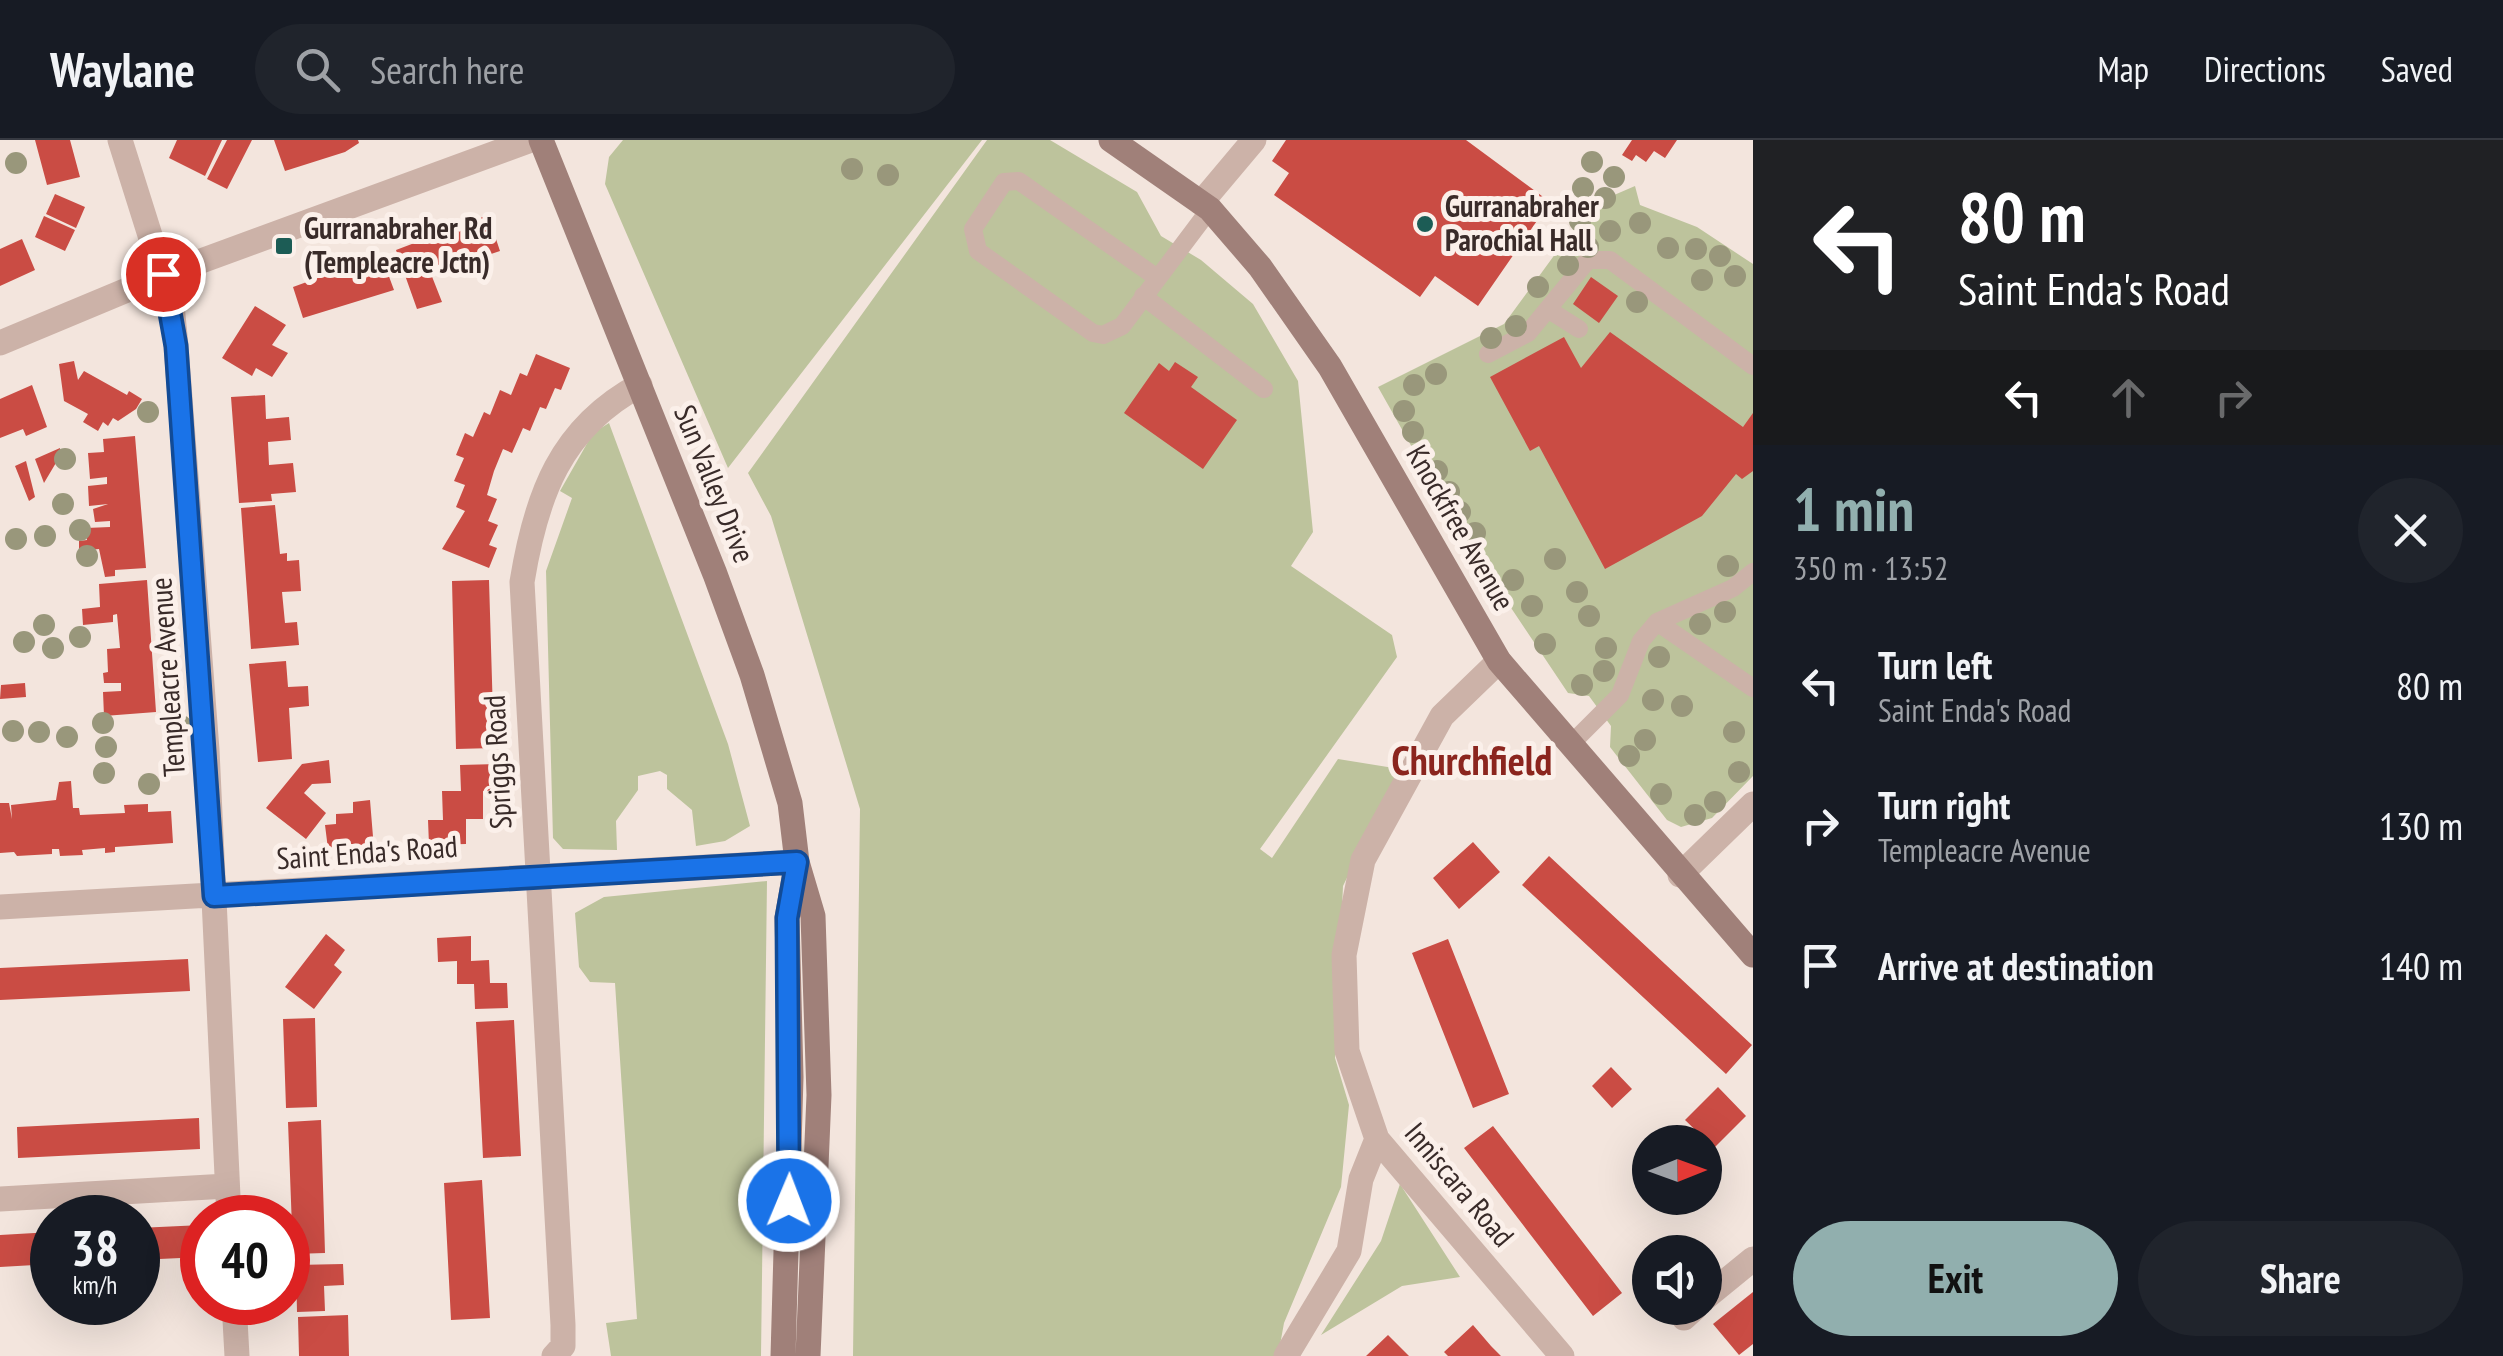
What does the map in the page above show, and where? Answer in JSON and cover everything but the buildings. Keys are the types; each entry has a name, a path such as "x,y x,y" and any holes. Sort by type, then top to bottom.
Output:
{"street":[{"name":"Templeacre Avenue","path":"120,140 163,274 176,346 214,896 228,1195"},
{"path":"0,343 163,274 532,140"},
{"name":"Sun Valley Drive","path":"540,140 752,674 790,802 797,862 812,916 818,1095 808,1356"},
{"name":"Knockfree Avenue","path":"1112,140 1206,206 1305,328 1499,661 1753,955"},
{"path":"1206,206 1254,140"},
{"name":"Spriggs Road","path":"554,1356 563,1346 563,1326 522,582 532,523 567,445 604,405 640,385"},
{"name":"Inniscara Road","path":"1499,661 1442,716 1363,860 1344,955 1347,1050 1376,1139 1562,1356"},
{"path":"1680,875 1753,804"},
{"name":"Sun Valley Drive","path":"783,1356 789,1201 787,918 797,862"},
{"name":"Saint Enda's Road","path":"0,906 797,862"},
{"path":"1286,1356 1349,1250 1361,1179 1376,1139"},
{"path":"0,1199 227,1186"},
{"path":"789,1201 815,1202"},
{"path":"1722,1284 1753,1259"}],"lane":[{"path":"1156,277 1019,181 1004,182 978,217 973,241 978,251 1093,333 1103,335 1122,326 1206,206"},
{"path":"1488,354 1528,333 1588,260 1610,260 1753,366"},
{"path":"1143,296 1264,388"},
{"path":"1548,310 1579,329"},
{"path":"1569,746 1620,695 1641,641 1657,622 1733,588 1753,572"},
{"path":"1657,622 1753,688"}],"green space":[{"path":"623,140 982,140 728,468 605,184 609,157"},
{"path":"987,140 1050,140 1137,192 1161,236 1201,260 1253,304 1298,381 1313,532 1291,566 1392,635 1397,657 1260,849 1272,858 1338,759 1400,769 1343,886 1335,1058 1349,1105 1341,1187 1284,1323 1278,1356 853,1356 860,809 771,516 748,473"},
{"path":"1635,186 1640,205 1697,227 1753,264 1753,776 1712,818 1681,827 1667,820 1610,747 1611,726 1589,696 1568,693 1457,527 1378,387 1504,324 1591,205"},
{"path":"609,423 728,744 750,826 725,841 696,846 692,810 667,789 667,775 660,771 638,776 638,790 616,821 617,850 563,849 553,838 546,571 572,498 560,491 593,433"},
{"path":"767,881 761,1356 611,1356 606,1323 637,1319 615,983 590,982 579,967 575,913 604,897"},
{"path":"1400,1184 1460,1277 1402,1286 1321,1335 1381,1241"}],"place":[{"name":"Gurranabraher Parochial Hall","path":"1425,224"},
{"name":"Gurranabraher Rd (Templeacre Jctn)","path":"284,246"}],"district":[{"name":"Churchfield","path":"1472,761"}],"route":[{"path":"163,274 172,306 176,346 207,750 214,896 797,862 787,918 789,1201"}]}
